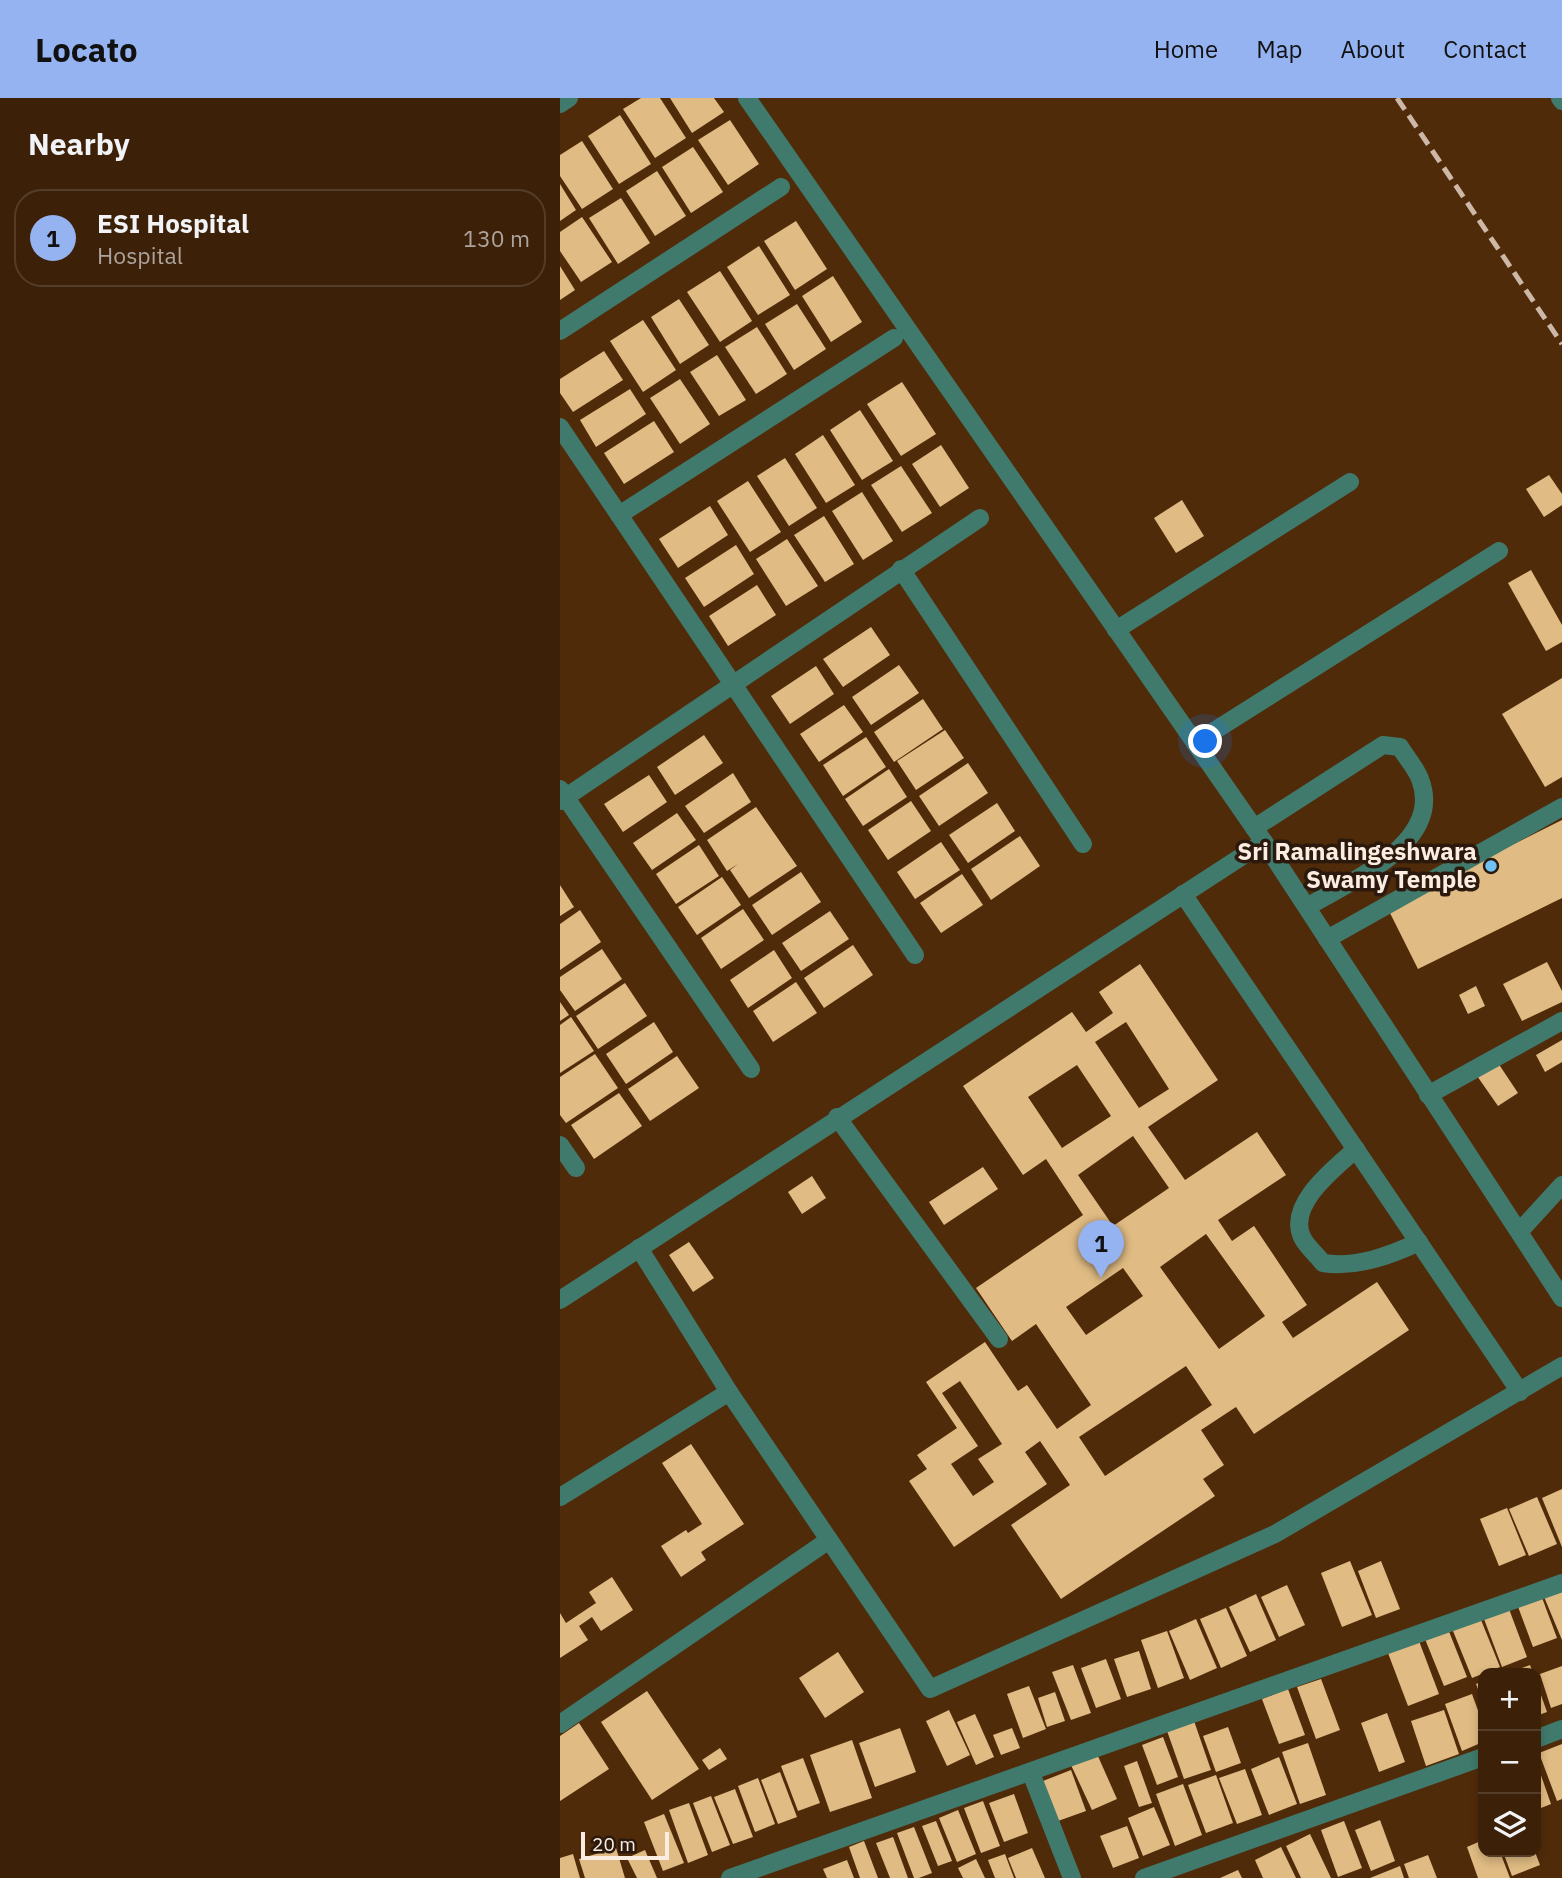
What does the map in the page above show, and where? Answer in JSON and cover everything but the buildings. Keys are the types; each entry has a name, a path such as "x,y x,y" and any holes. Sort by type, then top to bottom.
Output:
{"street":[{"path":"560,104 569,98"},
{"path":"747,98 1259,835 1562,1298"},
{"path":"560,331 781,187"},
{"path":"619,515 894,338"},
{"path":"560,427 915,955"},
{"path":"1116,630 1350,482"},
{"path":"751,1069 562,796 980,518"},
{"path":"1195,743 1500,551"},
{"path":"901,569 1083,844"},
{"path":"560,1300 1183,894 1383,745 1400,747 1420,779 1425,810 1413,833 1400,851 1307,907"},
{"path":"1327,939 1562,807"},
{"path":"1183,894 1520,1392"},
{"path":"1428,1095 1562,1021"},
{"path":"837,1117 999,1339"},
{"path":"560,1145 576,1168"},
{"path":"1356,1150 1310,1196 1300,1216 1302,1236 1323,1263 1342,1266 1388,1255 1419,1242"},
{"path":"1520,1231 1562,1185"},
{"path":"639,1248 729,1392 930,1689 1275,1534 1562,1366"},
{"path":"560,1497 729,1392"},
{"path":"560,1724 829,1540"},
{"path":"730,1878 1562,1583"},
{"path":"1541,1737 1562,1729"},
{"path":"1144,1878 1478,1759"},
{"path":"1031,1773 1072,1878"}],"railway":[{"path":"1397,98 1562,344"}],"place":[{"name":"Sri Ramalingeshwara Swamy Temple","path":"1491,866"},
{"name":"ESI Hospital","path":"1101,1278"}]}
